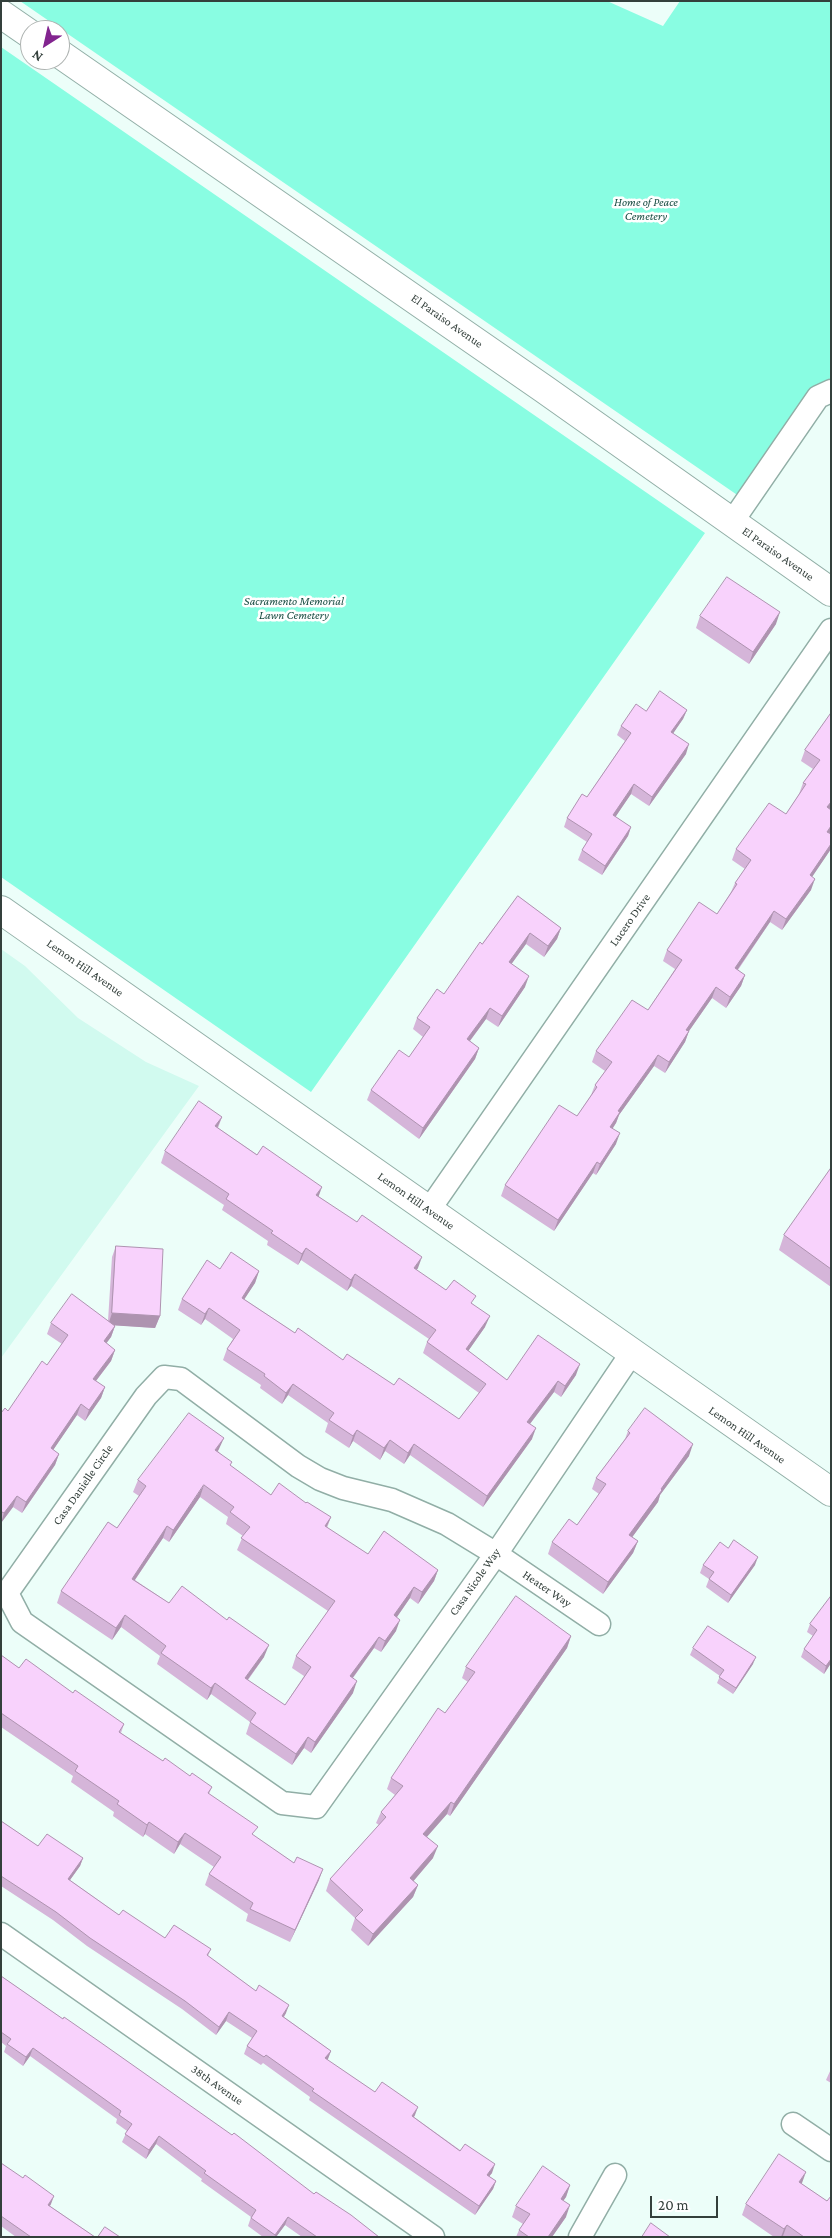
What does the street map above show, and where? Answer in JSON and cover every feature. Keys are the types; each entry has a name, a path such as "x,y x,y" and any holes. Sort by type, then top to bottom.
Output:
{"street":[{"path":"1,14 20,27"},
{"name":"El Paraiso Avenue","path":"70,61 544,389 831,592"},
{"path":"732,522 818,397 831,391"},
{"name":"Lucero Drive","path":"429,1210 831,630"},
{"name":"Lemon Hill Avenue","path":"1,910 188,1038 630,1354 831,1492"},
{"name":"Casa Nicole Way","path":"316,1807 496,1554 630,1354"},
{"name":"Casa Danielle Circle","path":"316,1807 282,1803 22,1622 7,1593 146,1396 164,1377 181,1379 298,1466 320,1479 343,1488 392,1500 447,1524 496,1554"},
{"name":"Heater Way","path":"496,1554 599,1624"},
{"name":"38th Avenue","path":"1,1934 433,2237"},
{"path":"793,2124 831,2150"},
{"path":"580,2237 615,2175"}],"shaded area":[{"path":"1,949 25,966 78,1018 146,1062 199,1086 1,1358"}],"green space":[{"name":"Home of Peace Cemetery","path":"20,1 607,1 663,26 680,1 831,1 831,377 746,501 70,35 70,20 48,20"},
{"name":"Sacramento Memorial Lawn Cemetery","path":"1,47 20,60 20,70 34,70 705,533 311,1092 1,877"}],"building":[{"path":"727,577 780,612 753,652 700,616"},
{"path":"660,691 687,710 671,732 689,744 652,797 634,784 613,815 631,827 605,866 582,850 592,834 567,818 582,794 587,797 631,733 621,726 636,704 646,711"},
{"path":"831,713 831,802 827,807 831,810 831,826 827,832 831,834 831,844 810,875 815,879 786,919 774,911 735,968 745,975 730,997 716,987 686,1030 689,1031 669,1062 658,1055 618,1111 620,1112 610,1127 620,1133 600,1164 597,1162 558,1220 505,1185 559,1105 577,1116 597,1087 595,1085 612,1062 596,1051 632,1000 648,1010 682,960 667,950 699,902 717,914 751,860 736,849 769,803 786,814 806,784 803,783 820,760 805,750"},
{"path":"518,896 561,928 548,946 530,933 509,962 529,976 502,1016 490,1008 467,1039 479,1048 423,1128 371,1090 399,1050 409,1057 430,1027 417,1018 437,989 444,994 480,942 482,944"},
{"path":"199,1101 222,1117 215,1126 257,1155 263,1146 322,1187 316,1195 357,1222 362,1215 422,1257 414,1268 446,1290 454,1280 476,1296 471,1303 490,1316 466,1349 507,1380 538,1335 580,1364 565,1386 558,1381 527,1422 536,1428 487,1496 414,1444 408,1453 390,1440 384,1448 357,1430 353,1436 329,1420 334,1413 293,1384 286,1393 264,1376 265,1374 227,1349 240,1330 209,1308 205,1314 182,1299 207,1260 220,1269 231,1252 259,1271 242,1298 295,1333 298,1328 343,1360 347,1354 394,1385 399,1378 459,1419 486,1384 427,1342 436,1330 355,1274 351,1280 306,1248 302,1254 271,1233 273,1231 226,1199 229,1194 165,1151"},
{"path":"831,1168 831,1269 784,1235"},
{"path":"116,1246 163,1249 160,1316 112,1313"},
{"path":"72,1294 115,1326 104,1341 115,1350 93,1379 105,1387 89,1410 81,1404 51,1448 59,1454 26,1502 17,1496 4,1513 1,1513 1,1413 5,1408 8,1411 42,1361 47,1365 68,1335 51,1323"},
{"path":"645,1408 693,1444 629,1535 638,1541 608,1582 552,1542 569,1519 577,1525 606,1484 596,1478 630,1433 628,1431"},
{"path":"189,1413 224,1438 215,1450 232,1462 230,1465 271,1495 279,1483 306,1503 331,1517 325,1526 368,1554 384,1531 438,1570 422,1592 414,1587 394,1615 400,1620 385,1641 379,1637 350,1676 357,1681 315,1742 308,1737 296,1754 250,1722 256,1713 215,1683 211,1688 161,1653 166,1646 125,1615 116,1628 61,1591 108,1522 117,1528 146,1486 138,1480","holes":["204,1485 234,1507 230,1512 250,1527 241,1538 335,1601 296,1656 311,1667 285,1705 245,1678 269,1645 229,1617 227,1620 182,1586 169,1603 132,1579 167,1526 173,1530"]},
{"path":"734,1540 758,1557 731,1595 709,1579 714,1572 703,1565 720,1542 728,1548"},
{"path":"516,1596 571,1636 454,1804 451,1802 423,1834 438,1846 410,1878 418,1885 373,1934 355,1918 363,1910 330,1879 386,1817 381,1812 403,1786 391,1778 438,1708 445,1713 475,1672 466,1667"},
{"path":"831,1596 831,1659 826,1666 804,1649 817,1630 810,1624"},
{"path":"708,1626 756,1657 736,1688 719,1677 724,1670 693,1648"},
{"path":"1,1655 19,1668 26,1659 73,1693 75,1690 124,1724 119,1732 163,1761 165,1758 190,1776 192,1773 212,1787 208,1793 258,1827 252,1834 294,1863 297,1857 323,1869 295,1930 250,1909 253,1903 209,1874 221,1857 185,1833 178,1842 149,1822 147,1825 117,1804 119,1801 75,1771 78,1766 1,1713"},
{"path":"1,1821 38,1846 47,1834 83,1858 68,1879 119,1915 123,1910 165,1938 174,1925 211,1949 207,1955 256,1991 259,1985 289,2005 282,2016 331,2051 325,2058 375,2092 382,2082 418,2107 412,2116 460,2151 465,2144 495,2164 487,2175 496,2181 479,2206 312,2091 314,2089 266,2055 264,2057 247,2046 257,2031 229,2012 219,2027 185,2001 1,1876"},
{"path":"1,1976 63,2019 64,2017 232,2135 234,2133 314,2194 316,2192 351,2215 379,2237 317,2237 288,2217 275,2235 251,2218 256,2210 204,2173 206,2171 159,2136 149,2150 125,2134 132,2124 119,2115 121,2111 33,2048 26,2057 7,2044 11,2039 1,2032"},
{"path":"779,2154 806,2172 799,2182 827,2201 831,2196 831,2237 804,2237 787,2225 784,2229 746,2204"},
{"path":"1,2163 23,2178 25,2175 54,2196 48,2205 95,2237 31,2237 1,2216"},
{"path":"543,2166 570,2185 561,2199 570,2205 548,2237 529,2237 519,2230 530,2214 516,2206"},
{"path":"651,2223 670,2237 642,2237"},
{"path":"105,2227 120,2237 98,2237"}]}
